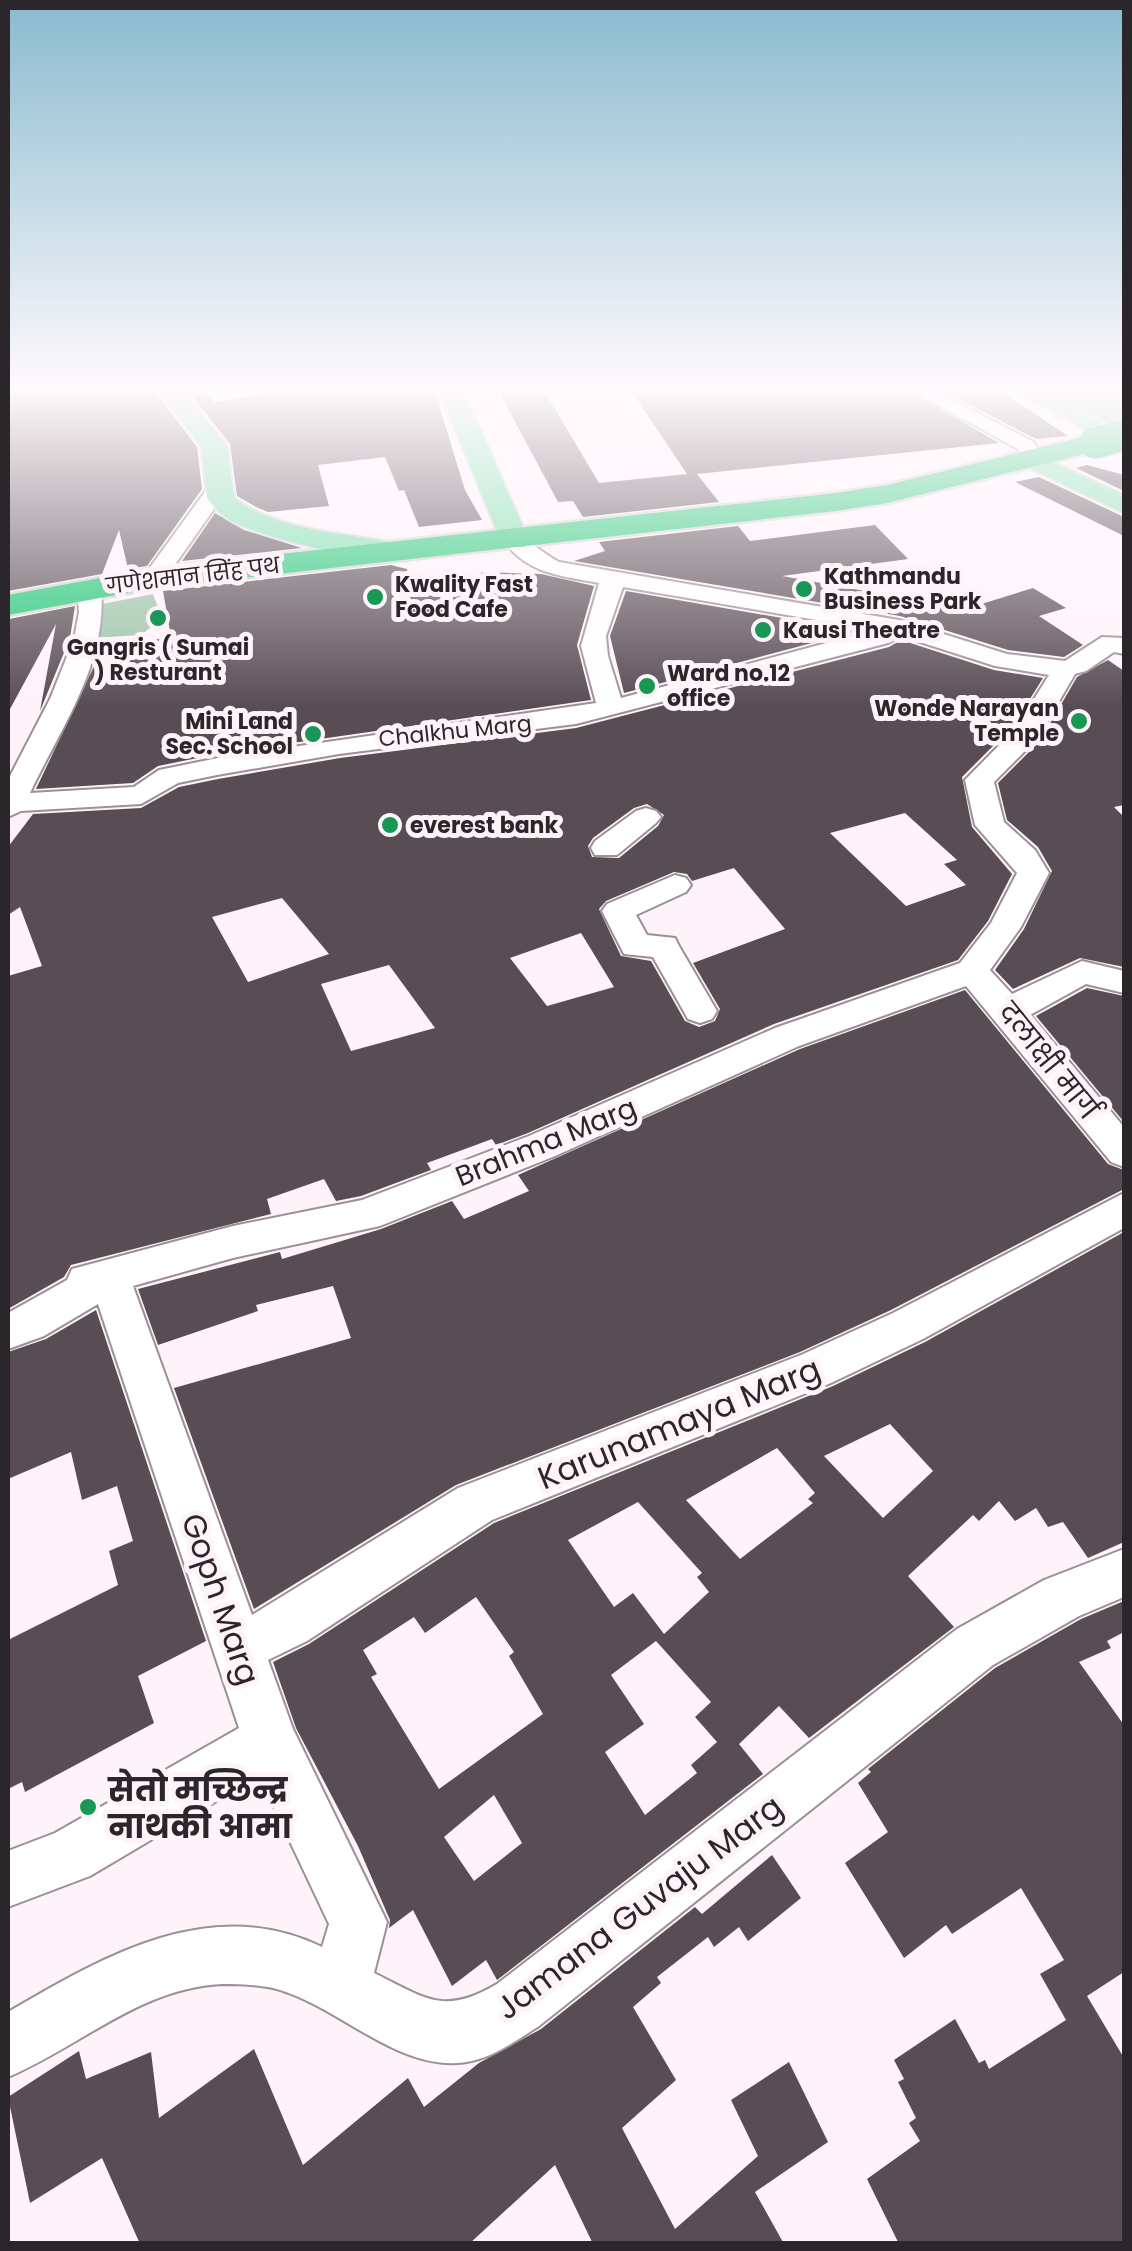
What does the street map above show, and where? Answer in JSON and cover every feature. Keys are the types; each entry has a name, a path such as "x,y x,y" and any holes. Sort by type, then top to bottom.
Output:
{"highway":[{"name":"गणेशमान सिंह पथ","path":"8,605 154,578 516,541 870,497"}],"main road":[{"path":"221,497 238,513 307,536 403,553"},
{"path":"497,497 516,541"}],"street":[{"path":"154,578 211,497"},
{"path":"516,541 526,555 553,568 611,581 718,594 899,627 1004,661 1065,668 1077,666 1120,642"},
{"path":"610,708 595,652 594,630 611,602 611,581"},
{"path":"9,806 24,769 60,709 94,607 89,588"},
{"name":"Chalkhu Marg","path":"9,806 141,795 169,776 223,765 224,768 273,755 420,734 530,724 610,708 879,638 899,627"},
{"path":"972,971 1006,927 1034,873 990,825 979,780 1027,733 1065,668"},
{"path":"606,848 646,817"},
{"path":"675,885 618,911 636,946 663,946 700,1011"},
{"name":"दलाक्षी मार्ग","path":"972,971 1124,1152"},
{"name":"Brahma Marg","path":"108,1276 233,1242 366,1215 542,1146 787,1037 972,971"},
{"path":"1009,1011 1082,972 1124,982"},
{"name":"Karunamaya Marg","path":"239,1647 289,1623 476,1504 816,1369 908,1326 1124,1209"},
{"path":"8,1304 108,1276"},
{"path":"8,1331 29,1323 108,1276"},
{"name":"Goph Marg","path":"108,1276 270,1740 358,1922 341,1985"},
{"name":"Jamana Guvaju Marg","path":"8,2046 93,1996 165,1964 223,1955 286,1961 430,2032 476,2030 518,2005 974,1647 1032,1612 1124,1573"},
{"path":"8,1878 70,1856 270,1740"}],"shaded area":[{"path":"153,594 162,618 141,635 91,638 102,604"}],"building":[{"path":"8,497 196,497 147,566 128,569 119,530 102,574 8,591"},
{"path":"239,497 327,497 329,506 268,512"},
{"path":"407,497 469,497 482,520 419,527"},
{"path":"555,497 715,497 719,502 583,517 573,501 558,502"},
{"path":"1045,497 1082,497 1124,517 1124,536"},
{"path":"215,513 244,530 302,548 182,561"},
{"path":"875,525 908,559 782,576 965,609 1033,588 1066,608 1039,616 1083,645 1064,657 1008,650 900,616 574,561 605,551 599,542 738,526 750,541"},
{"path":"391,565 407,569 408,589 432,593 469,595 482,572 541,574 594,586 577,645 591,700 222,753 158,766 133,783 36,789 95,664 149,656 145,641 171,637 163,591"},
{"path":"626,591 857,631 624,693 610,636"},
{"path":"75,606 70,638 40,711 56,624 10,709 9,619"},
{"path":"901,640 994,670 1043,678 1013,726 962,777 972,827 1012,874 988,921 958,960 774,1024 528,1133 496,1145 492,1139 427,1163 431,1170 361,1196 336,1201 324,1179 267,1199 271,1214 71,1265 64,1277 8,1309 8,976 42,966 20,907 8,915 8,847 33,814 141,808 179,787 218,779 340,758 576,728 889,647","holes":["647,804 664,815 658,826 619,858 592,857 588,846 593,838 634,808","905,813 957,860 944,864 966,885 906,906 830,833","734,868 785,929 693,963 720,1009 715,1021 699,1027 685,1021 651,961 621,956 599,909 606,901 674,872 687,874 692,881","282,898 329,954 248,982 212,917","581,933 614,987 547,1006 510,958","389,965 435,1028 351,1051 321,984"]},
{"path":"1108,660 1124,671 1124,805 1114,807 1124,817 1124,967 1080,958 1013,989 995,970 1024,929 1052,871 1038,847 1007,820 998,783 1040,741 1077,677"},
{"path":"1087,988 1124,996 1124,1122 1036,1016"},
{"path":"965,990 1108,1164 1124,1170 1124,1189 891,1310 800,1352 456,1485 254,1609 174,1388 351,1338 333,1286 256,1305 258,1311 158,1345 138,1289 280,1252 282,1259 381,1229 452,1201 464,1219 529,1191 518,1175 800,1049"},
{"path":"1124,1232 1124,1542 1088,1558 1063,1522 1048,1527 1036,1508 1015,1521 999,1501 979,1521 973,1515 908,1576 954,1627 809,1738 779,1706 739,1744 763,1774 497,1980 486,1960 452,1986 413,1910 389,1928 390,1920 358,1846 296,1728 273,1662 309,1644 494,1523 833,1386 925,1342","holes":["890,1424 933,1471 883,1518 824,1456","777,1448 815,1493 808,1499 813,1503 740,1559 686,1500","638,1502 702,1573 697,1577 709,1592 664,1634 633,1593 614,1607 568,1540","476,1597 514,1652 509,1656 543,1714 439,1789 371,1677 377,1674 363,1650 414,1617 425,1633","656,1641 711,1702 695,1717 717,1742 691,1765 697,1773 645,1815 605,1752 644,1724 611,1675","494,1795 522,1843 474,1881 444,1837"]},
{"path":"96,1310 206,1641 138,1676 154,1723 25,1792 22,1782 8,1789 8,1640 118,1585 109,1551 133,1541 117,1486 82,1500 71,1452 8,1479 8,1352 46,1339"},
{"path":"1124,1601 1124,1632 1107,1641 1111,1648 1079,1662 1124,1725 1124,1972 1087,1996 1124,2058 1124,2244 899,2244 867,2179 920,2141 909,2123 916,2118 898,2082 904,2079 894,2060 955,2019 979,2063 985,2060 989,2069 1066,2020 1040,1974 1064,1960 1021,1888 952,1934 946,1925 904,1958 845,1863 888,1832 858,1783 871,1772 868,1769 995,1668 1081,1619"},
{"path":"772,1855 801,1898 748,1941 739,1927 714,1947 708,1937 657,1977 661,1983 633,2007 676,2080 622,2128 675,2229 758,2156 731,2100 789,2062 828,2142 755,2192 784,2244 593,2244 555,2165 469,2244 140,2244 102,2158 30,2203 8,2097 79,2051 86,2079 151,2052 159,2118 254,2049 303,2165 408,2078 424,2107 479,2063 541,2029 695,1907 702,1914"}],"place":[{"name":"Kathmandu Business Park","path":"804,589"},
{"name":"Kwality Fast Food Cafe","path":"375,597"},
{"name":"Gangris ( Sumai ) Resturant","path":"158,618"},
{"name":"Kausi Theatre","path":"763,630"},
{"name":"Ward no.12 office","path":"647,686"},
{"name":"Wonde Narayan Temple","path":"1079,721"},
{"name":"Mini Land Sec. School","path":"313,734"},
{"name":"everest bank","path":"390,825"},
{"name":"सेतो मच्छिन्द्र नाथकी आमा","path":"88,1807"}]}
